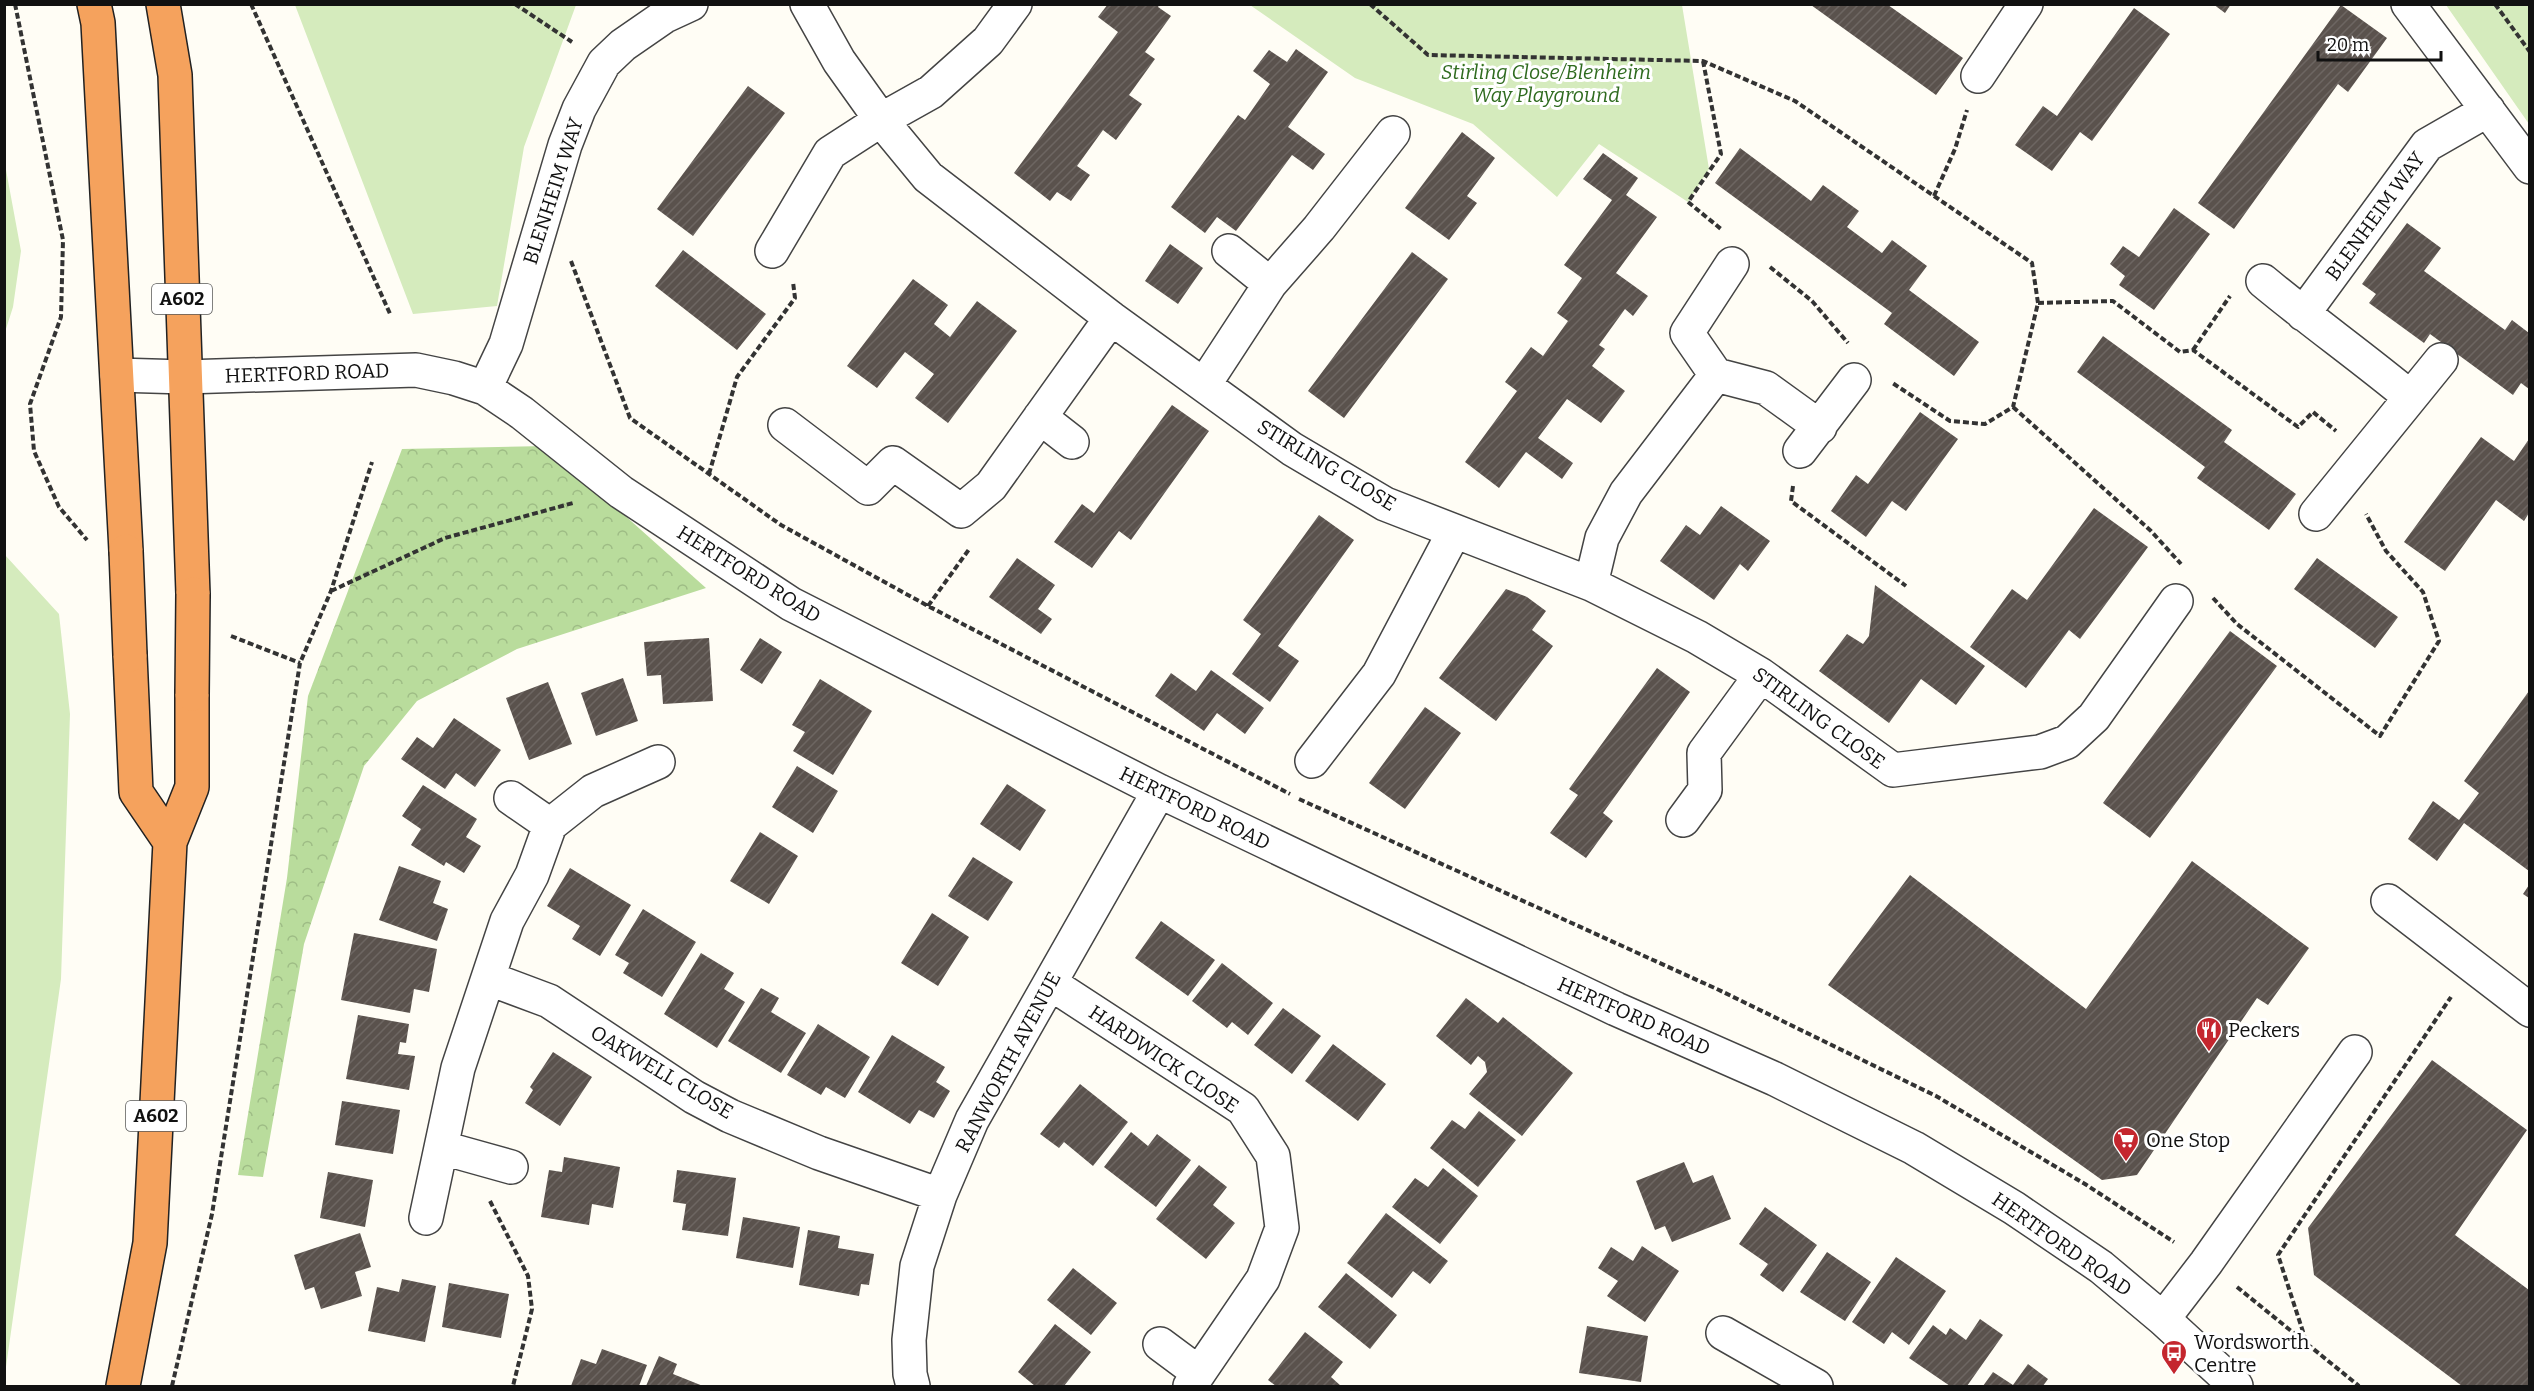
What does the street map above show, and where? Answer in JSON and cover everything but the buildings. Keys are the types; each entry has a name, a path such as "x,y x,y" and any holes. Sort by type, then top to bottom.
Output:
{"highway":[{"path":"94,4 98,34 117,375 136,792 170,842"},
{"name":"A602","path":"123,1386 150,1243 170,842 192,787 193,594 175,75 163,4"}],"street":[{"name":"BLENHEIM WAY","path":"485,388 506,344 565,145 579,109 604,63 640,31 665,15 691,4"},
{"name":"STIRLING CLOSE","path":"807,4 839,61 881,120 928,177 1111,318 1292,449 1375,499 1591,584 1661,618 1761,675 1893,770 2040,752 2067,742 2094,717 2176,601"},
{"path":"1978,76 2026,4"},
{"path":"2408,4 2529,167"},
{"path":"772,250 830,153 881,120 931,92 988,41 1014,5"},
{"name":"BLENHEIM WAY","path":"2303,314 2427,145 2488,110"},
{"path":"1204,385 1270,284 1319,228 1393,133"},
{"path":"1229,251 1270,284"},
{"path":"1746,262 1687,333 1716,375 1766,388 1810,439 1854,380"},
{"path":"2263,281 2303,314 2357,352 2410,397"},
{"path":"785,425 868,488 893,463 962,511 991,486 1111,318"},
{"path":"2316,514 2441,360"},
{"name":"HERTFORD ROAD","path":"117,375 185,377 416,370 454,378 485,388 522,413 621,492 791,604 1159,791 1616,1009 1775,1079 1914,1148 2014,1208 2101,1267 2163,1319 2236,1386"},
{"path":"1591,584 1602,538 1626,493 1716,375"},
{"path":"1040,417 1072,442"},
{"path":"1312,761 1379,674 1454,532"},
{"path":"1683,820 1705,790 1704,753 1761,675"},
{"path":"426,1218 451,1150 448,1112 458,1068 490,979 507,921 532,875 550,825 593,791 658,762"},
{"name":"RANWORTH AVENUE","path":"913,1386 910,1374 909,1340 917,1266 940,1196 972,1120 1159,791"},
{"path":"511,798 550,825"},
{"path":"2388,901 2529,1010"},
{"name":"OAKWELL CLOSE","path":"490,979 549,1001 694,1097 730,1116 819,1153 940,1196"},
{"name":"HARDWICK CLOSE","path":"1050,983 1243,1109 1274,1156 1282,1228 1263,1279 1195,1379 1160,1344"},
{"path":"2163,1319 2206,1263 2355,1052"},
{"path":"451,1150 511,1167"},
{"path":"1723,1333 1779,1377 1816,1386"}],"path":[{"path":"251,4 391,316"},
{"path":"515,4 604,63"},
{"path":"1370,4 1428,55 1703,61 1795,101 2032,263 2038,303 2013,407 1985,424 1950,421 1887,378"},
{"path":"2495,4 2529,52"},
{"path":"1703,61 1721,154 1688,202 1725,232"},
{"path":"1934,196 1955,149 1978,76"},
{"path":"709,474 736,377 795,298 791,267 772,250"},
{"path":"569,254 630,418 781,525 850,565 1304,802 1719,990 1936,1096 2085,1184 2206,1263 2359,1386"},
{"path":"1746,262 1812,301 1852,347"},
{"path":"2193,350 2248,270 2263,281"},
{"path":"2038,303 2113,301 2180,352 2193,350 2298,427 2313,412 2365,453"},
{"path":"1810,439 1791,501 1906,586"},
{"path":"172,1386 212,1214 300,663 331,591 372,462"},
{"path":"2340,484 2368,516 2385,551 2423,592 2439,641 2380,736"},
{"path":"331,591 445,538 536,512 621,492"},
{"path":"2307,1342 2278,1255 2472,966"},
{"path":"451,1150 485,1190 528,1276 532,1309 513,1386"}],"green space":[{"path":"295,5 576,5 524,147 497,306 413,314"},
{"name":"Stirling Close/Blenheim Way Playground","path":"1250,5 1682,5 1709,169 1688,202 1599,144 1557,197 1473,124 1355,78"},
{"path":"2446,5 2529,5 2529,124"},
{"path":"4,159 21,251 13,307 5,332"},
{"path":"547,446 706,588 517,649 417,701 364,766 304,944 263,1177 238,1175 287,878 308,696 402,449"},
{"path":"5,555 59,614 70,714 61,979 5,1374"}],"place":[{"name":"Peckers","path":"2209,1053"},
{"name":"One Stop","path":"2126,1163"},
{"name":"Wordsworth Centre","path":"2174,1376"}]}
